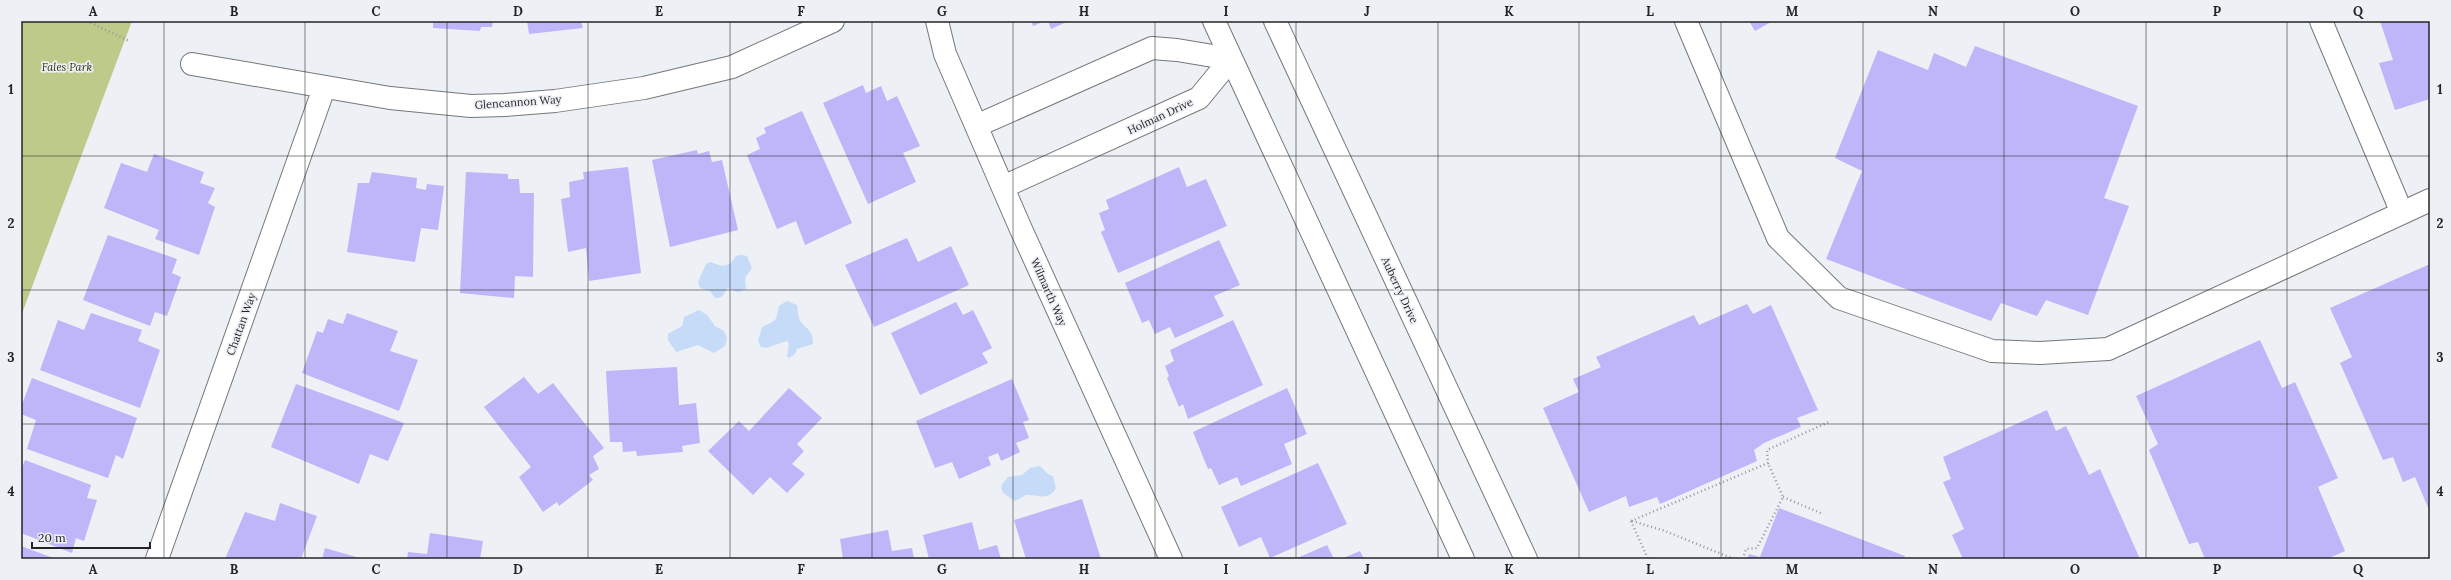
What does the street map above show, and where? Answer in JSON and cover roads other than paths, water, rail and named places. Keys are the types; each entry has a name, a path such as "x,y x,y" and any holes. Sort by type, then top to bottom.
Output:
{"street":[{"name":"Glencannon Way","path":"192,64 324,88 390,98 471,106 555,100 644,88 732,67 833,21"},
{"name":"Wilmarth Way","path":"937,21 945,54 976,126 1171,559"},
{"path":"1214,21 1463,559"},
{"name":"Auberry Drive","path":"1274,21 1526,559"},
{"path":"1686,21 1778,238 1839,298 1992,351 2040,353 2108,349 2430,200"},
{"path":"2321,21 2402,213"},
{"path":"976,126 1152,48 1177,50 1231,59"},
{"name":"Holman Drive","path":"1003,187 1199,98 1231,59"},
{"name":"Chattan Way","path":"157,559 324,88"}],"water":[{"path":"736,256 747,256 752,268 745,278 746,289 738,292 728,288 721,297 715,298 710,291 700,288 698,282 706,264 710,262 722,266 730,264"},
{"path":"787,301 797,305 800,320 810,331 813,340 813,344 797,349 795,354 789,358 787,356 789,344 787,341 766,348 761,347 758,341 762,327 775,320 779,306"},
{"path":"699,310 707,315 715,326 724,331 727,338 725,346 714,353 698,345 676,352 668,340 668,334 682,326 684,317"},
{"path":"1040,466 1049,475 1053,476 1056,488 1050,495 1026,495 1015,501 1003,493 1001,486 1008,477 1022,475 1030,468"}],"park label":[{"name":"Fales Park","path":"67,67"}]}
